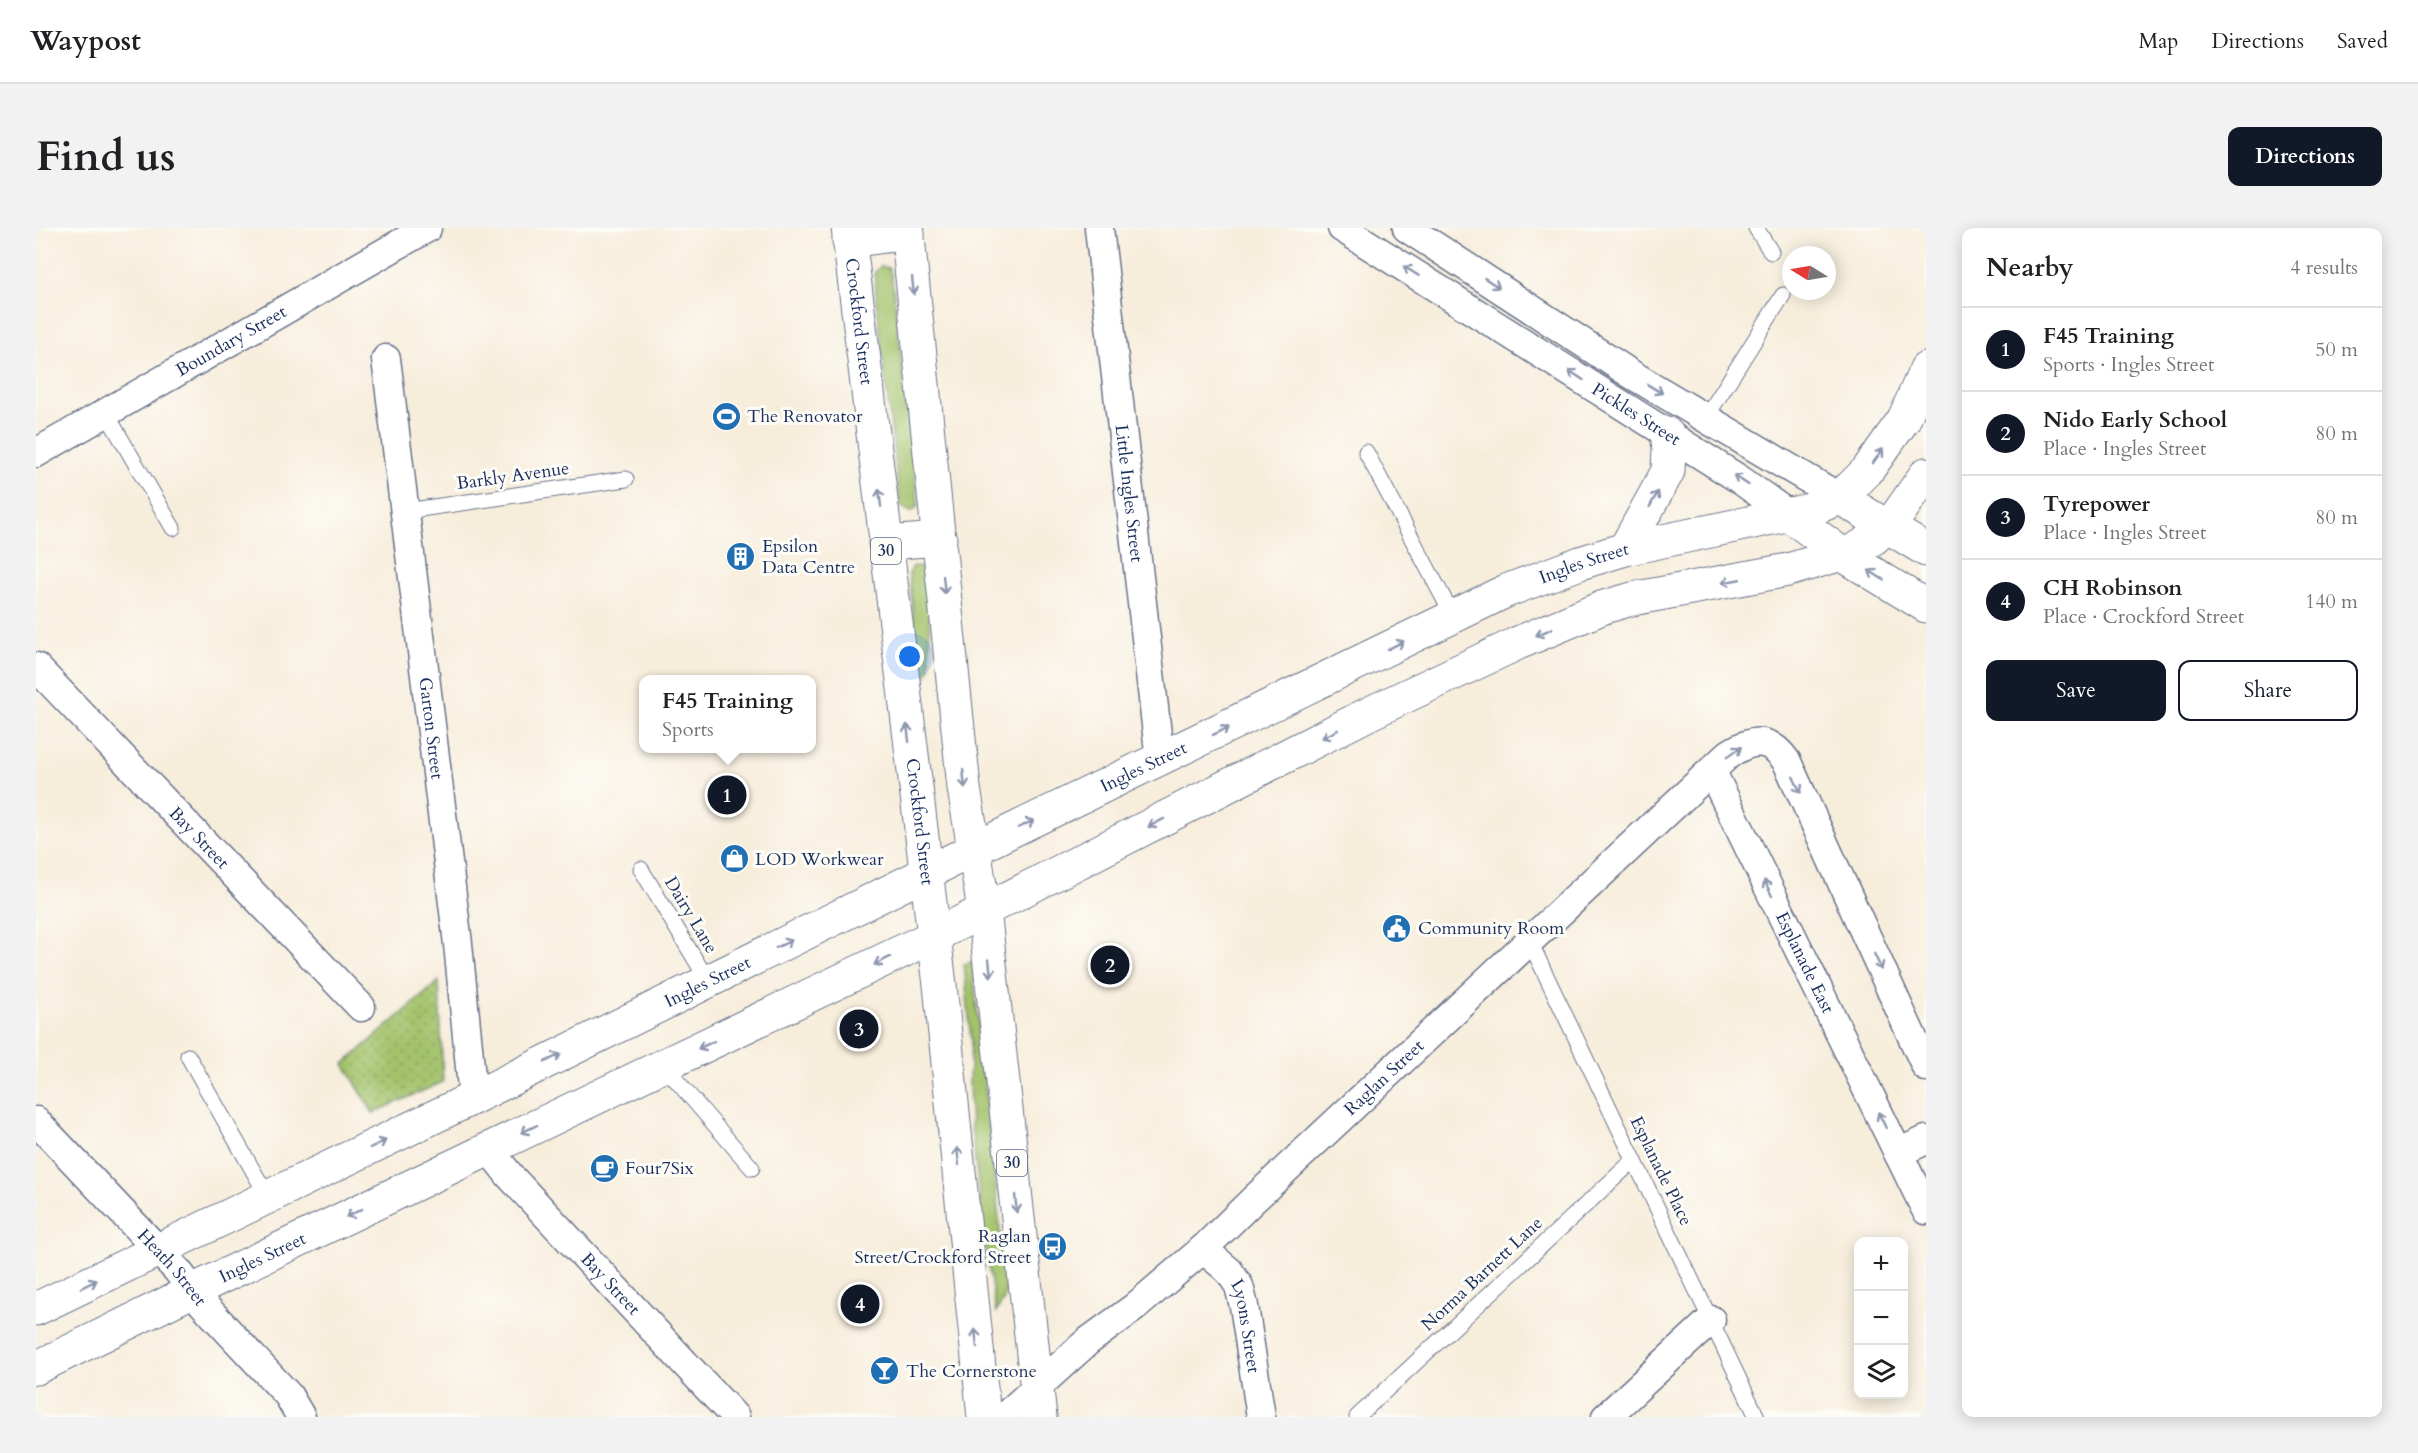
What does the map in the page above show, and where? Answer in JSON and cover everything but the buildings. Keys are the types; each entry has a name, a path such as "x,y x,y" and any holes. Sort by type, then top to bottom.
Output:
{"street":[{"name":"Boundary Street","path":"36,453 106,413 390,238 428,228"},
{"name":"Little Ingles Street","path":"1099,228 1160,760"},
{"name":"Pickles Street","path":"1342,228 1748,484 1843,555 1926,606"},
{"name":"Pickles Street","path":"1407,228 1631,374 1926,550"},
{"path":"848,235 908,231"},
{"name":"30","path":"908,231 964,788 984,910 1039,1403"},
{"name":"Crockford Street","path":"848,235 927,874 984,1417"},
{"name":"Garton Street","path":"386,358 458,944 473,1098"},
{"name":"Ingles Street","path":"36,1309 473,1098 1453,616 1545,576 1625,549 1819,507 1861,478 1889,441 1913,402 1926,369"},
{"path":"1625,549 1668,471 1667,434"},
{"name":"Ingles Street","path":"36,1368 934,936 1370,713 1518,644 1604,607 1632,599 1788,570 1843,555 1863,546 1886,526 1926,474"},
{"path":"885,543 940,539"},
{"name":"Bay Street","path":"36,667 361,1007"},
{"path":"1348,669 1370,713"},
{"name":"Raglan Street","path":"1004,1417 1039,1403 1088,1342 1135,1307 1203,1249 1260,1193 1712,772 1738,748 1746,744 1761,742 1774,748 1787,762 1926,1067"},
{"name":"Esplanade East","path":"1712,772 1926,1210"},
{"path":"473,1098 488,1149"},
{"name":"Heath Street","path":"40,1131 158,1250 192,1291 288,1395 301,1417"},
{"path":"1898,1153 1926,1140"},
{"name":"Bay Street","path":"488,1149 510,1176 735,1417"},
{"name":"Lyons Street","path":"1203,1249 1229,1271 1239,1286 1261,1417"},
{"path":"1606,1417 1712,1320"}],"lane":[{"path":"1756,228 1771,252"},
{"path":"1705,419 1782,298"},
{"path":"106,413 172,528"},
{"path":"1366,452 1453,616"},
{"name":"Barkly Avenue","path":"406,511 626,479"},
{"name":"Dairy Lane","path":"641,869 708,981"},
{"name":"Esplanade Place","path":"1530,942 1757,1417"},
{"path":"188,1056 268,1197"},
{"path":"663,1065 752,1168"},
{"name":"Norma Barnett Lane","path":"1357,1417 1634,1160"}],"green space":[{"path":"881,266 889,268 892,278 918,501 918,506 911,512 900,506 876,299 875,272"},
{"path":"913,566 923,569 929,579 930,670 926,677 920,673 919,668 909,574"},
{"path":"972,961 1006,1286 1004,1299 996,1312 987,1260 971,1127 969,1084 971,1042 964,964"},
{"path":"439,981 443,1082 373,1113 344,1064"}],"place":[{"name":"The Renovator","path":"726,416"},
{"name":"Epsilon Data Centre","path":"741,556"},
{"name":"F45 Training","path":"727,795"},
{"name":"LOD Workwear","path":"734,859"},
{"name":"Community Room","path":"1397,928"},
{"name":"Nido Early School","path":"1110,965"},
{"name":"Tyrepower","path":"859,1029"},
{"name":"Four7Six","path":"604,1168"},
{"name":"Raglan Street/Crockford Street","path":"1052,1246"},
{"name":"CH Robinson","path":"860,1304"},
{"name":"The Cornerstone","path":"885,1371"}]}
